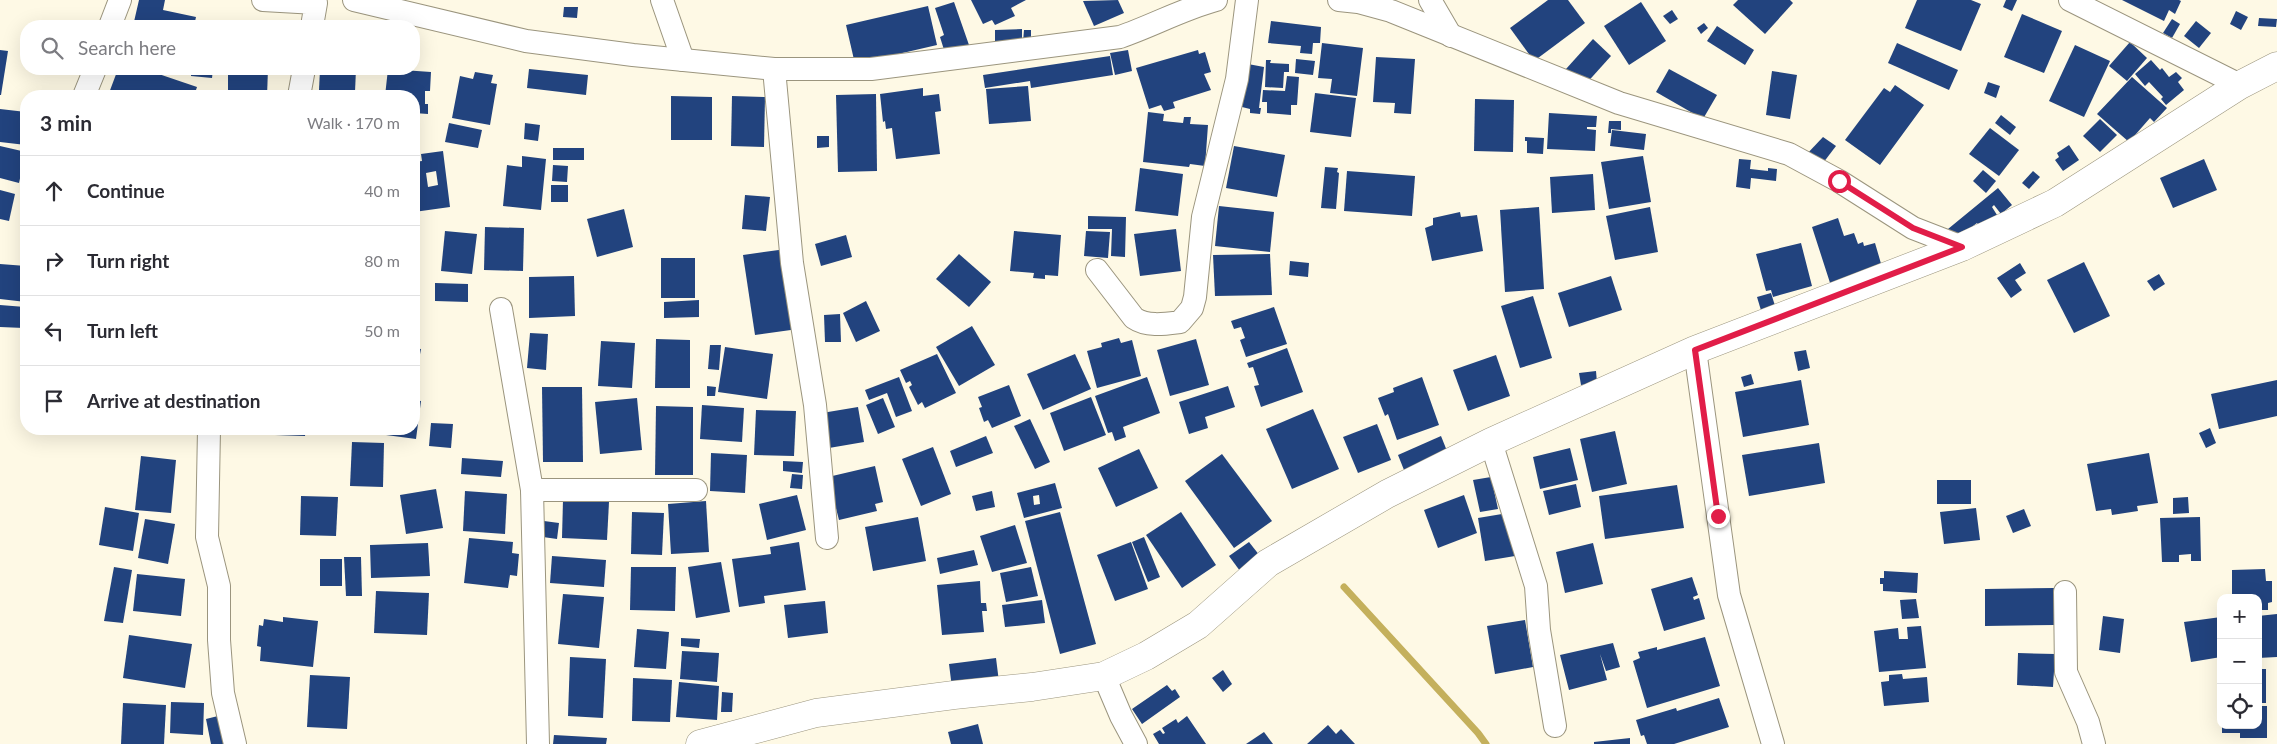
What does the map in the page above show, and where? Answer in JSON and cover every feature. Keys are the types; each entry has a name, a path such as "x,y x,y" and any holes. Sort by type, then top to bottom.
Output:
{"street":[{"path":"112,20 120,0"},
{"path":"263,0 322,2 314,20"},
{"path":"662,0 683,60"},
{"path":"368,1 526,41 774,69 871,69 1120,37 1156,25 1196,6 1216,0"},
{"path":"1096,270 1134,318 1140,322 1147,324 1180,322 1192,308 1195,297 1203,217 1237,79 1247,0"},
{"path":"1339,0 1358,2 1391,11 1619,103 1789,154 1839,181 1913,228 1962,247"},
{"path":"1430,0 1451,36"},
{"path":"2070,0 2240,85"},
{"path":"700,744 816,713 954,695 1032,688 1104,676 1146,656 1198,625 1268,563 1387,494 1491,442 1695,350 1962,247 2055,203 2240,85 2277,66"},
{"path":"774,69 792,263 815,405 827,538"},
{"path":"86,90 93,75"},
{"path":"300,90 303,75"},
{"path":"501,309 532,490 538,744"},
{"path":"1695,350 1729,595 1773,744"},
{"path":"209,435 207,537 219,586 219,640 223,693 236,744"},
{"path":"1491,442 1536,586 1539,630 1555,726"},
{"path":"532,490 696,490"},
{"path":"2065,592 2066,672 2088,722 2094,744"},
{"path":"1104,676 1121,716 1136,744"}],"building":[{"path":"139,0 165,0 163,10 196,17 195,20 134,20"},
{"path":"971,0 1026,0 1011,8 1015,16 995,25 992,20 983,24"},
{"path":"1118,0 1124,13 1094,26 1083,1"},
{"path":"1548,0 1568,0 1585,23 1534,61 1510,28"},
{"path":"1738,0 1790,0 1793,3 1765,34 1733,5"},
{"path":"1917,0 1971,0 1981,4 1961,51 1905,28"},
{"path":"2006,0 2017,0 2012,11 2003,7"},
{"path":"2122,0 2181,1 2175,14 2169,10 2164,21"},
{"path":"954,2 969,45 945,53 940,37 944,35 935,8"},
{"path":"1641,2 1666,41 1629,65 1604,26"},
{"path":"928,6 937,45 855,64 846,25"},
{"path":"564,7 578,7 577,18 563,17"},
{"path":"1672,10 1678,19 1670,24 1663,16"},
{"path":"2236,11 2248,17 2241,30 2230,24"},
{"path":"2022,14 2062,31 2044,73 2004,57"},
{"path":"2259,18 2277,19 2276,27 2258,26"},
{"path":"2172,19 2180,24 2172,38 2163,33"},
{"path":"1271,21 1321,27 1320,43 1313,43 1312,54 1300,53 1301,46 1268,43"},
{"path":"2196,21 2211,33 2199,48 2184,36"},
{"path":"1704,23 1708,28 1701,34 1697,28"},
{"path":"1717,26 1754,50 1745,65 1707,41"},
{"path":"1022,29 1022,45 995,46 995,30"},
{"path":"1024,30 1031,30 1031,42 1023,42"},
{"path":"1593,39 1611,56 1584,86 1566,69"},
{"path":"2130,42 2147,58 2127,81 2109,66"},
{"path":"1322,43 1363,48 1357,96 1330,93 1332,79 1318,78"},
{"path":"1897,43 1958,70 1949,90 1888,63"},
{"path":"2075,45 2110,61 2084,117 2049,101"},
{"path":"0,50 8,51 1,95 0,95"},
{"path":"1128,50 1132,71 1115,75 1110,53"},
{"path":"1198,50 1199,54 1205,52 1211,72 1204,74 1211,90 1173,102 1175,108 1164,111 1161,105 1149,109 1136,68"},
{"path":"1110,56 1113,75 1031,88 1030,81 985,88 983,75"},
{"path":"1376,57 1415,59 1411,114 1394,113 1395,103 1373,102"},
{"path":"1296,59 1315,61 1313,75 1295,73"},
{"path":"1266,60 1271,60 1270,63 1289,64 1289,72 1284,72 1283,88 1265,87"},
{"path":"2151,60 2160,70 2162,68 2169,77 2176,72 2182,78 2178,82 2184,90 2166,105 2161,99 2163,97 2149,82 2145,86 2135,74"},
{"path":"1248,64 1264,67 1259,108 1261,108 1260,114 1250,113 1250,109 1242,107"},
{"path":"529,69 588,75 586,95 527,88"},
{"path":"1669,69 1717,95 1703,119 1656,92"},
{"path":"420,71 431,72 430,91 425,91 425,104 428,104 428,114 420,113 420,90 386,90 387,75 420,75"},
{"path":"1772,71 1797,75 1790,119 1766,115"},
{"path":"475,72 493,75 491,83 497,84 490,125 452,118 460,76 473,79"},
{"path":"116,75 162,75 197,87 196,90 110,90"},
{"path":"191,75 212,75 212,78"},
{"path":"228,75 268,75 267,90 228,90"},
{"path":"320,75 356,75 355,90 319,90"},
{"path":"1287,76 1299,77 1297,105 1291,105 1291,115 1267,113 1267,102 1262,102 1263,90 1285,91"},
{"path":"2132,77 2167,108 2154,122 2150,118 2129,142 2097,114"},
{"path":"1988,82 2000,86 1996,98 1984,93"},
{"path":"1895,85 1924,105 1880,165 1845,140 1884,88 1890,92"},
{"path":"1028,86 1031,121 989,124 986,89"},
{"path":"923,88 923,96 939,94 941,111 935,112 940,154 896,159 892,128 886,129 885,121 883,122 880,94"},
{"path":"1315,93 1356,98 1351,137 1310,132"},
{"path":"876,94 877,171 838,172 836,95"},
{"path":"671,96 712,97 712,140 671,140"},
{"path":"732,96 765,97 764,147 731,146"},
{"path":"1475,99 1514,100 1513,152 1474,151"},
{"path":"0,109 20,111 20,144 0,142"},
{"path":"1148,112 1164,114 1163,121 1183,123 1184,117 1191,117 1190,124 1208,125 1205,166 1190,164 1189,167 1143,162"},
{"path":"1549,113 1597,116 1596,127 1587,127 1587,129 1596,130 1595,151 1547,149"},
{"path":"2001,115 2016,127 2010,135 1995,123"},
{"path":"2100,119 2117,135 2100,152 2083,136"},
{"path":"1609,121 1621,121 1621,130 1611,129 1611,133 1608,133"},
{"path":"449,123 482,130 478,148 445,142"},
{"path":"525,123 540,125 538,141 524,139"},
{"path":"1990,128 2019,150 1999,176 1969,154"},
{"path":"1612,130 1646,134 1644,150 1610,146"},
{"path":"817,136 829,136 829,147 817,148"},
{"path":"1525,137 1544,138 1543,154 1527,153"},
{"path":"1823,137 1836,146 1820,167 1805,156"},
{"path":"2069,145 2079,160 2063,171 2055,160 2059,157 2057,153"},
{"path":"0,146 20,151 19,183 0,178"},
{"path":"1234,146 1285,155 1277,197 1226,188"},
{"path":"553,148 584,148 584,160 553,160"},
{"path":"443,151 450,207 420,211 420,161 422,161 421,154","holes":["436,171 438,185 428,187 426,173"]},
{"path":"522,156 546,159 541,210 503,206 507,165 522,167"},
{"path":"1643,156 1651,202 1609,209 1601,162"},
{"path":"1739,159 1751,160 1750,169 1768,171 1768,168 1777,169 1776,181 1751,178 1750,189 1736,187"},
{"path":"2204,159 2217,190 2173,208 2160,178"},
{"path":"553,165 568,166 567,182 552,181"},
{"path":"1325,167 1338,168 1336,209 1321,208"},
{"path":"1140,168 1183,174 1178,216 1135,211"},
{"path":"1983,170 1996,181 1986,193 1973,181"},
{"path":"1347,171 1415,176 1412,216 1344,211"},
{"path":"2033,171 2040,177 2029,189 2022,183"},
{"path":"1593,174 1595,210 1552,213 1550,177"},
{"path":"551,185 568,185 568,202 551,202"},
{"path":"1998,188 2012,205 2001,214 1994,205 1992,207 1997,215 1981,228 1977,223 1973,226 1976,230 1957,239 1948,229"},
{"path":"0,190 15,194 9,221 0,219"},
{"path":"745,195 770,197 766,231 742,229"},
{"path":"1219,206 1274,212 1270,252 1215,246"},
{"path":"1539,207 1544,289 1505,292 1500,210"},
{"path":"1650,207 1658,252 1615,260 1606,216"},
{"path":"624,209 633,247 597,257 587,219"},
{"path":"1460,212 1461,217 1477,215 1483,251 1432,261 1425,228 1433,225 1433,218"},
{"path":"1088,216 1126,217 1125,257 1111,256 1112,229 1088,229"},
{"path":"1838,218 1844,236 1854,233 1858,244 1863,242 1864,246 1875,243 1882,267 1832,289 1812,227"},
{"path":"485,227 524,228 523,271 484,270"},
{"path":"1176,229 1181,271 1140,276 1134,234"},
{"path":"445,231 477,234 472,274 441,271"},
{"path":"1014,231 1061,235 1058,276 1045,275 1045,279 1033,278 1034,273 1010,271"},
{"path":"1086,231 1110,232 1108,258 1084,256"},
{"path":"846,235 852,257 821,266 815,244"},
{"path":"1801,243 1812,286 1773,297 1771,290 1766,291 1756,254"},
{"path":"786,249 798,329 755,335 743,255"},
{"path":"959,254 991,282 969,307 936,279"},
{"path":"1270,254 1272,295 1215,296 1213,255"},
{"path":"661,258 695,258 695,298 661,298"},
{"path":"1290,261 1309,263 1308,277 1289,275"},
{"path":"2084,262 2110,316 2074,333 2047,280"},
{"path":"2020,263 2026,273 2015,280 2022,290 2011,298 1997,278"},
{"path":"0,264 20,266 20,301 0,299"},
{"path":"2159,274 2165,284 2154,291 2147,281"},
{"path":"574,276 575,316 529,318 529,277"},
{"path":"1611,276 1622,310 1569,327 1558,293"},
{"path":"435,283 468,284 468,302 435,301"},
{"path":"1771,293 1777,312 1763,317 1757,297"},
{"path":"1533,296 1552,358 1520,368 1501,306"},
{"path":"699,300 699,317 664,318 664,302"},
{"path":"866,301 880,331 856,342 843,313"},
{"path":"0,305 20,307 20,328 0,327"},
{"path":"1274,307 1287,344 1246,357 1240,340 1245,338 1241,327 1234,329 1231,321"},
{"path":"840,314 841,342 825,342 824,315"},
{"path":"972,326 995,365 959,386 936,347"},
{"path":"530,333 548,334 546,370 527,368"},
{"path":"1119,338 1121,343 1132,340 1141,376 1097,388 1087,351 1102,347 1101,343"},
{"path":"656,339 690,340 690,388 655,388"},
{"path":"1196,339 1209,385 1170,396 1157,350"},
{"path":"601,341 635,343 632,388 598,386"},
{"path":"710,345 721,345 719,370 708,369"},
{"path":"725,347 773,354 767,399 718,392"},
{"path":"1287,348 1303,392 1261,407 1254,386 1259,385 1253,367 1249,368 1247,363"},
{"path":"1806,350 1810,368 1798,371 1794,352"},
{"path":"937,354 956,393 925,408 922,402 918,405 909,387 912,385 910,381 906,383 900,370"},
{"path":"1075,354 1091,389 1043,410 1027,374"},
{"path":"1496,355 1510,396 1468,411 1453,370"},
{"path":"1596,371 1597,383 1581,385 1579,373"},
{"path":"1751,374 1754,384 1744,387 1741,377"},
{"path":"899,377 912,411 896,417 887,393 869,400 865,390"},
{"path":"1147,377 1160,413 1123,427 1126,437 1115,441 1112,432 1108,433 1095,396"},
{"path":"1422,377 1439,425 1397,440 1388,414 1385,416 1378,398 1394,392 1393,388"},
{"path":"1801,380 1809,425 1743,437 1735,392"},
{"path":"2277,380 2277,416 2219,429 2211,394"},
{"path":"1009,385 1021,416 992,428 988,420 984,422 979,408 982,407 978,397"},
{"path":"707,386 716,387 715,396 707,396"},
{"path":"1228,386 1235,407 1205,417 1208,428 1189,434 1179,402"},
{"path":"542,387 582,387 583,462 543,462"},
{"path":"1091,397 1106,435 1064,451 1050,413"},
{"path":"637,398 642,450 600,454 595,402"},
{"path":"883,398 895,427 878,434 866,405"},
{"path":"702,405 744,408 742,442 700,439"},
{"path":"656,406 693,407 693,475 655,475"},
{"path":"858,407 864,442 829,448 822,413"},
{"path":"1313,409 1339,469 1292,489 1266,429"},
{"path":"756,410 796,411 794,456 754,455"},
{"path":"1030,419 1050,462 1035,469 1014,426"},
{"path":"431,423 453,424 451,448 429,446"},
{"path":"1377,424 1391,460 1358,473 1343,437"},
{"path":"2210,428 2216,443 2206,448 2199,433"},
{"path":"1615,431 1627,484 1592,492 1580,439"},
{"path":"386,435 417,435 416,439"},
{"path":"986,436 993,453 956,467 950,451"},
{"path":"1441,436 1447,451 1404,470 1398,455"},
{"path":"352,442 384,443 383,487 350,486"},
{"path":"1819,443 1825,483 1749,496 1742,455"},
{"path":"933,447 951,494 921,506 902,459"},
{"path":"1570,448 1578,480 1540,489 1533,457"},
{"path":"1139,449 1158,488 1116,507 1098,468"},
{"path":"711,453 747,455 745,493 710,491"},
{"path":"2149,453 2158,503 2137,506 2138,511 2112,515 2111,509 2096,511 2087,464"},
{"path":"1222,454 1272,521 1234,548 1185,481"},
{"path":"141,456 176,460 171,513 135,510"},
{"path":"462,458 503,461 501,477 461,474"},
{"path":"783,461 803,462 802,473 783,471"},
{"path":"875,466 883,502 875,504 877,511 839,520 828,477"},
{"path":"792,474 803,475 802,489 790,488"},
{"path":"1491,477 1498,509 1480,512 1473,480"},
{"path":"1937,480 1971,480 1971,504 1937,504"},
{"path":"1055,483 1062,508 1024,518 1017,493","holes":["1039,495 1040,504 1034,505 1033,496"]},
{"path":"1576,484 1581,507 1549,515 1543,491"},
{"path":"1677,485 1684,528 1605,539 1599,496"},
{"path":"436,489 443,528 406,534 400,495"},
{"path":"465,491 507,494 505,534 463,531"},
{"path":"992,491 995,507 976,511 972,496"},
{"path":"797,495 806,530 767,540 759,504"},
{"path":"1464,495 1477,533 1438,548 1424,510"},
{"path":"301,496 338,497 336,536 300,535"},
{"path":"2188,497 2189,513 2173,514 2173,498"},
{"path":"563,500 609,502 607,540 562,538"},
{"path":"706,501 709,552 671,554 668,504"},
{"path":"105,507 139,513 133,551 99,545"},
{"path":"1976,508 1980,540 1944,544 1940,512"},
{"path":"2024,509 2031,526 2013,533 2006,516"},
{"path":"632,512 664,513 662,555 631,554"},
{"path":"1060,512 1096,644 1060,654 1025,521"},
{"path":"1181,512 1216,565 1182,588 1146,535"},
{"path":"1508,513 1515,556 1485,561 1478,518"},
{"path":"918,517 926,561 873,571 865,527"},
{"path":"2200,517 2201,561 2191,561 2191,554 2179,555 2179,562 2162,562 2160,518"},
{"path":"145,519 175,524 168,564 138,558"},
{"path":"544,521 559,523 557,539 543,537"},
{"path":"1015,525 1027,563 992,572 980,536"},
{"path":"1144,537 1160,577 1148,582 1132,542"},
{"path":"469,538 513,542 512,553 519,554 517,576 510,575 508,588 464,583"},
{"path":"799,542 806,590 764,596 765,603 739,607 732,559 771,554 770,547"},
{"path":"1131,542 1148,589 1115,601 1097,555"},
{"path":"1249,542 1260,556 1240,571 1229,556"},
{"path":"428,543 430,576 371,578 370,545"},
{"path":"1593,543 1603,584 1565,593 1556,552"},
{"path":"974,550 978,565 940,574 937,558"},
{"path":"552,556 606,560 604,587 550,583"},
{"path":"344,557 361,557 362,596 346,596"},
{"path":"320,559 342,559 342,586 320,586"},
{"path":"721,562 730,612 696,618 688,567"},
{"path":"114,567 132,570 123,623 104,621"},
{"path":"631,567 676,567 675,611 630,610"},
{"path":"1031,567 1038,596 1006,602 1000,573"},
{"path":"2265,569 2266,581 2272,581 2272,602 2268,603 2268,610 2262,610 2262,594 2232,594 2232,570"},
{"path":"1884,571 1918,573 1917,593 1883,591 1883,584 1880,584 1880,578 1884,578"},
{"path":"137,574 185,579 181,616 133,611"},
{"path":"1692,577 1698,595 1693,597 1694,600 1699,598 1705,619 1664,631 1651,589"},
{"path":"980,581 981,603 986,603 987,611 982,611 984,632 942,635 937,585"},
{"path":"2054,588 2054,625 1985,626 1985,589"},
{"path":"376,591 429,593 427,635 374,633"},
{"path":"563,594 604,597 599,648 558,644"},
{"path":"1916,599 1919,618 1902,619 1900,600"},
{"path":"1042,600 1045,623 1005,627 1002,605"},
{"path":"825,601 828,633 788,638 784,605"},
{"path":"2277,614 2277,657 2262,658 2262,616"},
{"path":"2103,616 2124,619 2120,653 2099,650"},
{"path":"283,617 318,621 313,667 260,661 261,647 257,646 259,625 263,626 264,619 283,622"},
{"path":"2217,618 2217,658 2191,662 2184,622"},
{"path":"1525,620 1533,667 1495,674 1487,626"},
{"path":"1921,626 1926,668 1879,672 1874,631 1898,628 1899,639 1908,639 1907,627"},
{"path":"637,629 669,632 666,669 634,667"},
{"path":"129,635 192,644 185,688 123,678"},
{"path":"1705,637 1720,686 1647,708 1633,661 1640,658 1638,652 1657,647 1657,650"},
{"path":"681,638 700,639 699,648 681,646"},
{"path":"1613,643 1620,667 1606,671 1600,654 1607,680 1569,690 1560,655"},
{"path":"682,651 719,653 717,682 680,679"},
{"path":"2018,653 2055,654 2053,687 2017,685"},
{"path":"570,657 606,659 603,718 568,716"},
{"path":"996,658 999,682 952,688 949,664"},
{"path":"2262,669 2266,669 2266,703 2262,703"},
{"path":"1223,670 1232,684 1223,692 1212,678"},
{"path":"1902,674 1903,679 1927,677 1929,702 1884,706 1881,682 1889,681 1889,675"},
{"path":"310,675 350,677 347,729 307,727"},
{"path":"633,678 672,680 670,722 632,721"},
{"path":"679,682 719,686 717,720 676,717"},
{"path":"1167,685 1172,691 1175,689 1180,697 1142,724 1132,709"},
{"path":"722,692 733,693 732,712 721,712"},
{"path":"1719,698 1729,727 1674,744 1647,744 1644,735 1641,736 1636,720 1676,708 1677,711"},
{"path":"171,702 204,703 203,735 170,733"},
{"path":"123,703 166,705 164,744 121,744"},
{"path":"2262,706 2267,706 2267,738 2240,738 2240,733 2222,733 2222,729 2262,729"},
{"path":"218,716 224,744 211,744 206,719"},
{"path":"1187,716 1206,744 1159,744 1153,734 1160,730 1163,734 1165,733 1162,728 1176,719 1178,723"},
{"path":"978,724 983,744 951,744 948,732"},
{"path":"1328,725 1336,734 1341,729 1355,744 1307,744"},
{"path":"1264,732 1273,744 1246,744"},
{"path":"554,735 607,738 606,744 553,744"},
{"path":"1630,738 1630,744 1594,744 1594,742"}],"waterway":[{"path":"1344,587 1486,744"}],"route":[{"path":"1718,516 1695,350 1962,247 1913,228 1839,181"}]}
